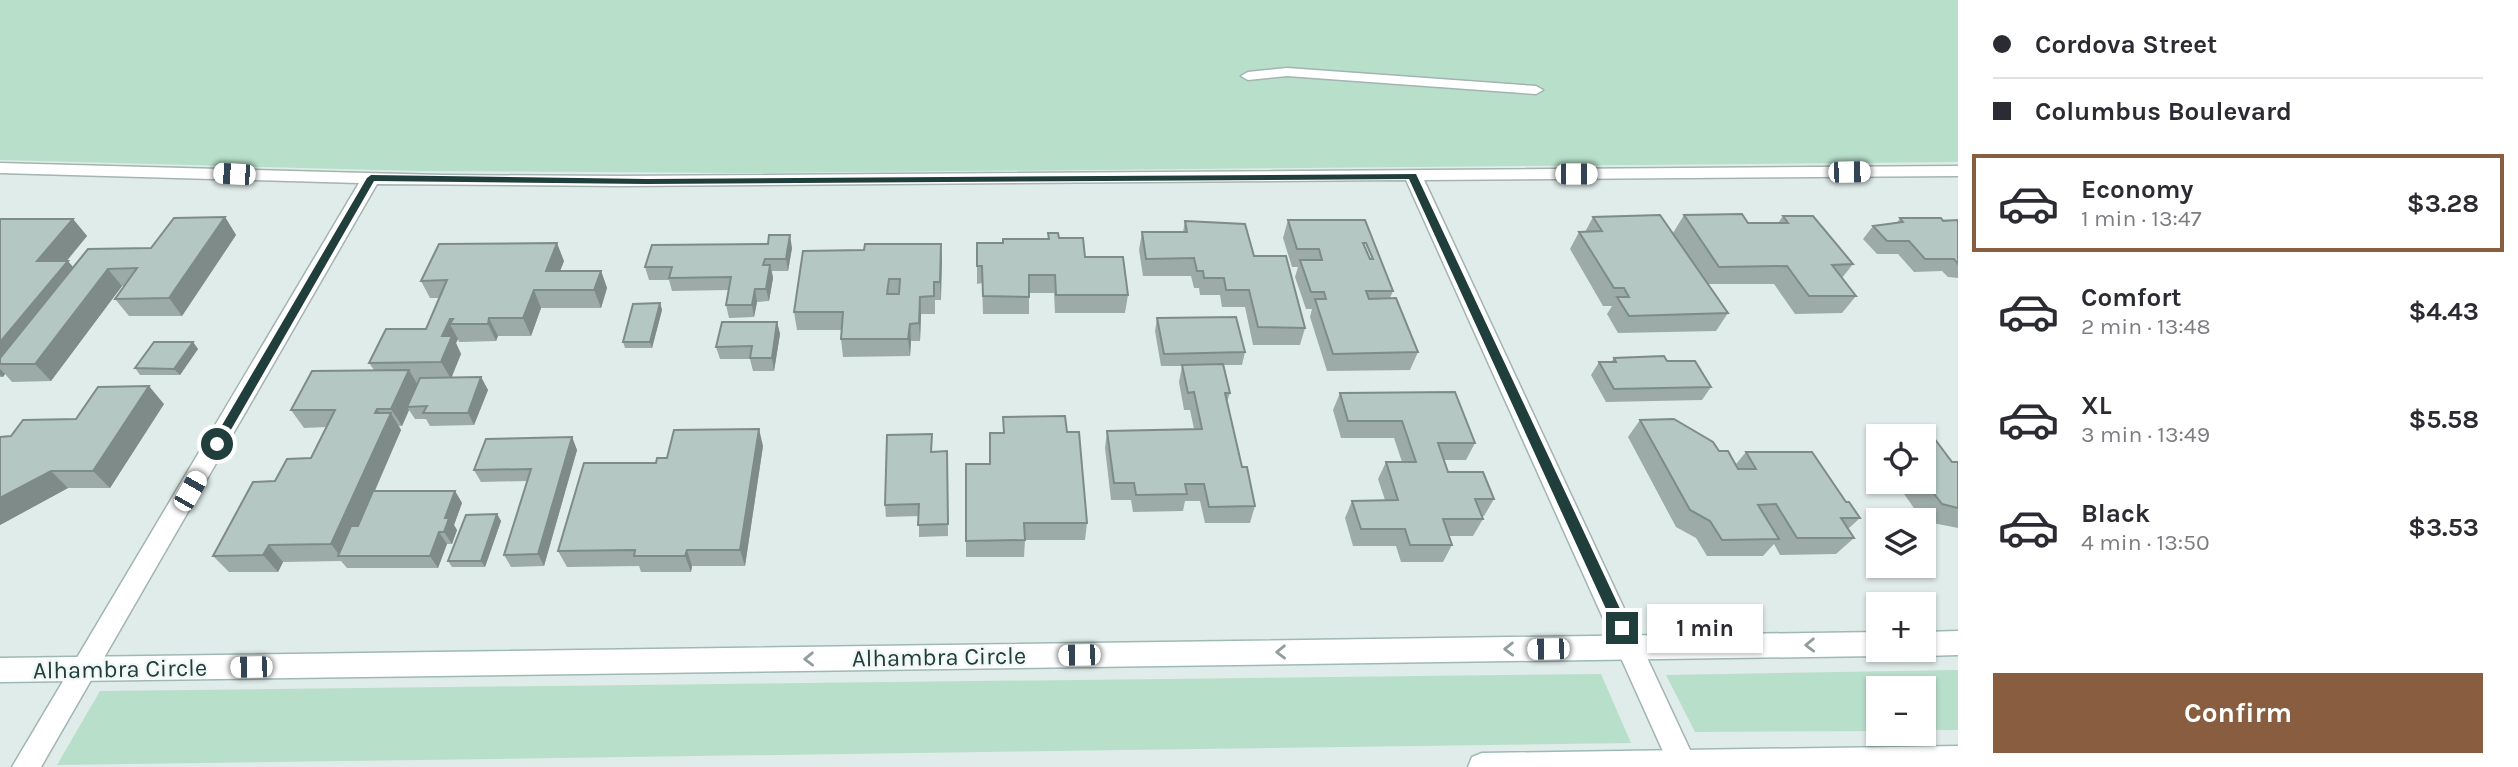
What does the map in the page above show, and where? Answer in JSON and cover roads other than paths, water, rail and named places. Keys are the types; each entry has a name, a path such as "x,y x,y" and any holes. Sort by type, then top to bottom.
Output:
{"street":[{"path":"0,168 371,178 647,181 1958,170"},
{"path":"1413,176 1684,765"},
{"path":"26,767 371,178"},
{"path":"1936,643 1958,643"},
{"name":"Alhambra Circle","path":"0,670 1866,644"},
{"path":"1482,767 1958,759"}],"lane":[{"path":"1248,76 1287,72 1536,90"}]}
